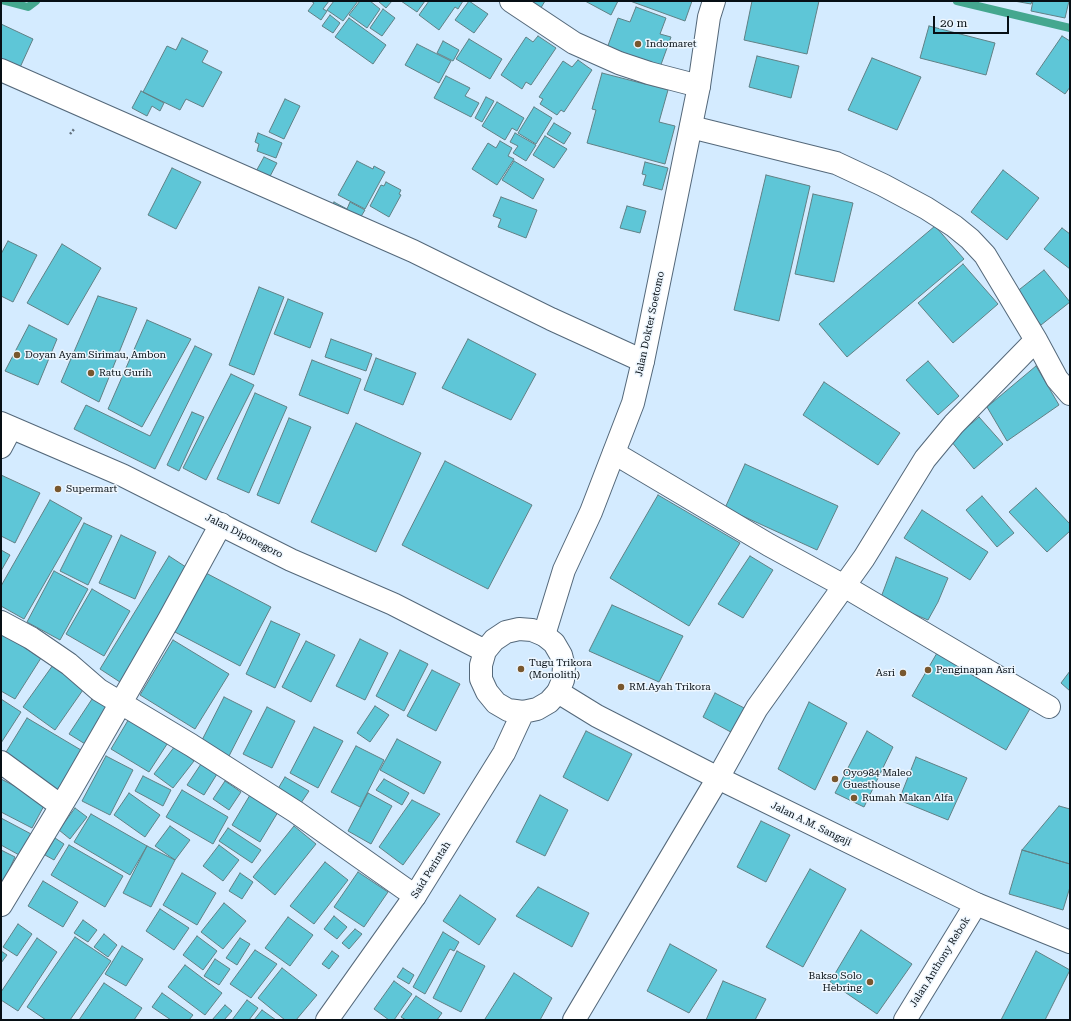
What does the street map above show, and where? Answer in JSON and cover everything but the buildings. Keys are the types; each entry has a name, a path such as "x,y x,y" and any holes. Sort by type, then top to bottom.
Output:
{"main road":[{"path":"511,1 574,43 619,63 649,73 699,86"},
{"name":"Jalan Dokter Soetomo","path":"544,635 564,570 591,512 633,403 691,127 699,86 709,17 714,1"},
{"path":"1,70 413,251 551,319 643,361"},
{"path":"691,127 836,163 883,185 926,208 954,226 984,255 1036,340 1057,378 1070,394"},
{"path":"574,1020 718,778 757,708 864,558 925,459 954,424 1036,340"},
{"path":"1,447 6,425"},
{"name":"Jalan Diponegoro","path":"6,425 122,475 291,560 393,604 485,651"},
{"path":"614,453 769,545 844,586 1049,707"},
{"path":"1,905 121,703 221,524"},
{"path":"1,622 31,638 69,664 99,690 296,812 415,896"},
{"path":"519,629 532,630 544,635 554,643 561,654 563,661 563,680 558,692 549,702 537,709 523,712 508,710 496,703 487,692 481,679 481,665 485,651 494,640 506,632 519,629"},
{"name":"Jalan A.M. Sangaji","path":"558,692 597,716 718,778 976,904 1070,942"},
{"name":"Said Perintah","path":"327,1020 415,896 504,753 523,712"},
{"path":"1,762 61,806"},
{"name":"Jalan Anthony Rebok","path":"906,1020 976,904"}],"waterway":[{"path":"5,1 28,7 36,1"},
{"path":"957,1 1070,28"}],"place":[{"name":"Indomaret","path":"638,44"},
{"name":"Doyan Ayam Sirimau, Ambon","path":"17,355"},
{"name":"Ratu Gurih","path":"91,373"},
{"name":"Supermart","path":"58,489"},
{"name":"Tugu Trikora (Monolith)","path":"521,669"},
{"name":"Penginapan Asri","path":"928,670"},
{"name":"Asri","path":"903,673"},
{"name":"RM.Ayah Trikora","path":"621,687"},
{"name":"Oyo984 Maleo Guesthouse","path":"835,779"},
{"name":"Rumah Makan Alfa","path":"854,798"},
{"name":"Bakso Solo Hebring","path":"870,982"}]}
